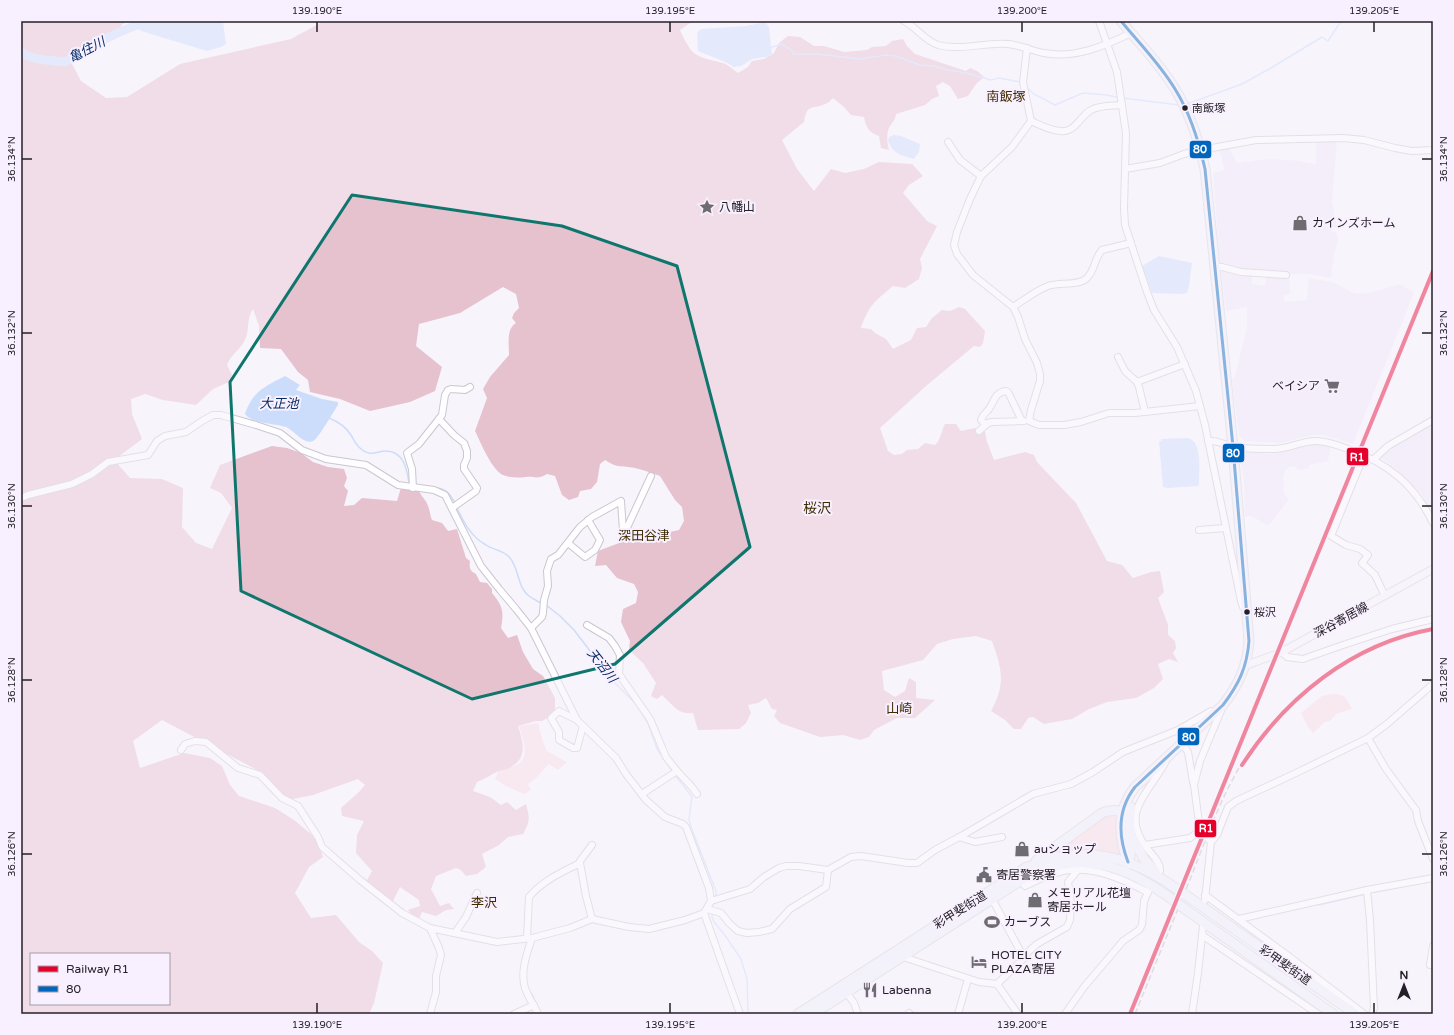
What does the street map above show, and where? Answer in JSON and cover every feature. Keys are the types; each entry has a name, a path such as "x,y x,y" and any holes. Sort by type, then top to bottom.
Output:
{"highway":[{"path":"1121,21 1153,58 1175,89 1184,105 1200,150 1205,170 1233,447 1248,610 1249,641 1246,665 1234,691 1214,714 1132,791 1126,812 1121,840 1127,866"},
{"path":"1027,867 1102,812 1108,810 1126,812"},
{"path":"1126,812 1131,836 1131,850 1127,866"},
{"path":"1131,836 1144,859 1161,874"},
{"name":"彩甲斐街道","path":"798,1014 898,954 990,896 1027,867 1060,856 1081,854 1112,857 1127,866 1333,1014"},
{"name":"彩甲斐街道","path":"990,896 1059,866 1090,863 1143,868 1161,874 1177,889 1355,1014"},
{"name":"彩甲斐街道","path":"813,1014 898,954"}],"main road":[{"name":"深谷寄居線","path":"1246,665 1282,652 1433,569"}],"street":[{"path":"904,21 912,25 930,41 938,45 950,47 1008,44 1043,53 1068,55 1108,44 1131,33"},
{"path":"1099,21 1117,72 1126,133 1124,217 1131,243 1154,310 1185,364 1196,391 1208,441 1240,601 1243,607 1248,610"},
{"path":"1027,48 1023,82 1031,121 1012,147 981,176 957,232 954,245 957,254 973,275 1013,307 1018,317 1025,339 1037,363 1040,374 1040,381 1029,421"},
{"path":"1031,121 1062,132 1071,130 1085,114 1096,108 1122,105"},
{"path":"1125,169 1160,162 1200,150 1256,140 1343,138 1364,140 1412,151 1433,150"},
{"path":"948,142 960,160 981,176"},
{"path":"1013,307 1048,286 1060,283 1078,283 1085,280 1093,271 1096,259 1102,250 1131,243"},
{"path":"1214,267 1222,267 1241,272 1286,275"},
{"path":"1118,357 1125,371 1136,382 1141,394 1145,412"},
{"path":"1136,382 1185,364"},
{"path":"413,488 412,469 407,453 420,444 440,419 445,395 448,390 465,390 470,387"},
{"path":"986,425 981,420 982,417 992,402 1002,391 1008,392 1018,416 1022,421"},
{"path":"979,431 988,423 998,421 1029,421 1039,425 1064,425 1081,422 1109,413 1135,413 1200,406"},
{"path":"21,498 72,484 92,474 108,462 148,455 157,441 165,436 186,432 202,420 213,415 233,418 280,433 302,450 326,459 366,465 398,485 439,492 445,495 481,566 531,628 577,720 616,758 626,774 642,794 665,817 683,824 686,827 710,888 711,901 706,911 740,1014"},
{"path":"440,419 454,435 464,443 467,451 464,469 477,488 476,491 452,508"},
{"path":"1374,459 1388,446 1433,420"},
{"path":"1208,441 1216,440 1233,447 1275,449 1313,441 1324,441 1361,454 1374,459 1388,468 1416,494 1423,503 1433,523"},
{"path":"1361,454 1330,536 1346,545 1360,549 1368,555 1362,563 1374,574 1385,596"},
{"path":"531,628 542,617 544,600 548,586 547,572 551,560 558,556 588,520 621,501 623,531 625,532 651,476"},
{"path":"568,543 585,557 595,550 600,540 588,520"},
{"path":"1199,530 1226,528"},
{"path":"1282,652 1287,657 1303,660 1392,629 1433,619"},
{"path":"587,625 609,638 615,646 620,655 620,674 650,719 666,757 697,794"},
{"path":"1364,1014 1285,957 1239,919 1205,897 1211,842 1216,835 1228,807 1236,801 1368,738 1387,724 1433,684"},
{"path":"1194,785 1200,761 1221,714 1223,705"},
{"path":"577,720 559,711 551,718 559,732 560,740 573,748 577,748 583,726"},
{"path":"711,901 750,889 764,877 779,868 786,866 799,866 828,870 851,857 861,856 917,863 935,850 1033,794 1071,784 1093,772 1123,752 1178,730 1211,711 1214,714"},
{"path":"1368,738 1386,770 1416,810 1418,821 1433,859"},
{"path":"181,750 185,744 195,741 206,742 238,768 260,775 282,798 298,806 318,837 322,847 360,880 402,913 430,928 497,942 529,938 570,928 592,919 629,927 649,929 685,920 706,911 721,914 738,931 747,933 772,929 790,909 826,887 828,870"},
{"path":"1182,744 1188,752 1200,830 1211,842"},
{"path":"1161,874 1160,867 1139,835 1136,822 1137,810 1147,789 1161,771 1168,757"},
{"path":"642,794 677,771"},
{"path":"1145,845 1190,838 1200,830"},
{"path":"959,837 975,842 1002,837"},
{"path":"592,845 580,860 586,896 592,919"},
{"path":"538,1014 525,989 523,981 529,938 529,897 540,885 548,882 562,871 580,863"},
{"path":"1041,875 1064,871 1089,871 1113,876 1148,890 1144,901 1142,925 1139,930 1123,940 1080,992 1065,1014"},
{"path":"898,954 968,979 987,984 998,984 1037,944 1067,927 1070,920 1071,903 1068,882 1077,871"},
{"path":"1239,919 1366,890 1433,878"},
{"path":"1366,890 1370,920 1374,1008 1372,1014"},
{"path":"456,933 466,917 477,893"},
{"path":"990,896 1024,958"},
{"path":"1192,1014 1203,926"},
{"path":"430,928 440,948 436,976 436,992 430,1014"},
{"path":"1202,935 1271,979 1318,1014"},
{"path":"1430,965 1433,946"},
{"path":"958,1014 968,979"},
{"path":"998,984 1018,1014"},
{"path":"846,992 854,1003 858,1014"},
{"path":"514,1014 534,1005"}],"highlighted area":[{"path":"352,195 562,226 677,266 750,547 615,664 472,699 241,591 230,382"}],"shaded area":[{"path":"21,21 126,21 114,33 69,58 81,81 106,98 127,97 180,64 291,39 324,21 693,21 680,30 692,51 695,54 724,64 738,73 748,67 752,61 764,59 774,53 779,43 788,36 800,37 814,46 824,46 844,52 867,50 872,47 886,46 892,41 903,39 907,46 915,54 966,71 970,68 977,71 984,77 976,84 968,96 958,99 950,86 943,82 936,86 939,96 932,99 925,105 896,114 887,134 889,150 881,148 879,136 872,133 868,129 864,117 851,115 833,98 826,104 811,108 805,116 804,122 782,140 797,169 814,191 831,169 845,173 864,169 879,162 912,164 923,176 909,185 903,193 927,221 937,226 920,259 922,268 919,279 905,288 893,286 887,291 873,304 861,328 871,329 886,339 893,349 911,340 917,328 926,327 932,318 942,310 950,311 959,307 965,309 985,331 983,343 980,347 974,346 926,386 880,428 888,451 894,455 902,454 907,450 918,449 925,443 935,445 939,441 945,424 956,424 961,431 975,428 985,432 994,460 1025,452 1034,455 1037,462 1076,503 1107,561 1122,565 1133,578 1151,572 1160,571 1164,592 1158,598 1168,625 1168,635 1175,641 1176,648 1173,653 1178,662 1169,659 1158,664 1163,679 1154,688 1136,698 1107,702 1089,709 1072,719 1044,724 1033,717 1028,718 1021,729 1014,729 1005,720 991,711 999,693 1001,684 1000,668 992,641 976,636 953,639 937,644 923,660 882,671 884,690 895,697 905,691 909,678 916,682 916,698 935,700 915,718 897,718 874,730 869,737 860,740 843,735 820,737 780,723 774,716 777,710 772,709 766,698 758,703 748,705 751,713 746,723 739,729 698,730 693,713 680,711 662,695 657,699 651,696 656,683 643,663 629,650 630,641 621,622 623,609 636,603 638,592 634,584 617,578 606,565 595,566 598,551 627,540 644,530 670,532 679,530 684,521 682,507 675,500 660,476 630,467 617,466 605,460 600,464 597,482 591,489 580,491 578,497 569,500 562,495 555,476 547,474 538,477 516,478 501,474 493,466 475,431 487,398 483,389 490,377 509,355 509,333 516,323 512,318 514,313 519,308 516,294 503,287 460,313 419,324 416,346 442,367 435,391 410,402 370,411 340,399 310,392 308,380 298,372 281,349 260,348 259,326 253,309 245,340 227,365 232,375 229,382 213,389 196,405 163,400 145,394 131,399 132,414 142,439 114,460 130,478 162,479 183,488 182,527 196,543 212,549 232,508 221,493 210,488 220,465 272,446 287,448 301,453 313,462 328,467 344,469 347,478 344,486 348,491 344,506 354,505 362,498 397,501 401,488 419,491 427,504 432,520 442,523 448,531 457,529 466,558 470,561 470,569 476,574 480,582 487,583 492,589 492,593 502,609 501,628 508,638 517,635 523,652 533,669 543,676 555,698 555,709 549,717 542,721 536,721 518,726 523,749 520,759 508,769 499,771 477,782 473,791 490,797 501,805 507,802 516,810 526,804 529,816 527,826 523,834 508,837 499,845 482,854 486,867 477,874 466,876 461,870 456,868 436,876 431,889 440,906 449,903 454,909 446,910 436,916 422,912 419,919 408,910 420,906 419,900 400,887 393,901 366,882 372,871 356,853 357,835 364,821 342,816 341,808 365,785 358,779 313,795 288,800 261,772 162,720 133,741 140,768 184,753 210,758 222,766 230,785 239,796 275,808 294,820 312,835 319,845 323,857 309,867 295,893 311,918 336,915 359,942 372,951 383,963 374,1003 369,1014 21,1014"},
{"path":"1337,140 1332,200 1337,227 1331,228 1332,232 1336,233 1338,240 1331,277 1329,278 1311,274 1279,274 1242,270 1220,264 1213,173 1225,170 1219,150 1229,147 1237,163 1267,159 1291,160 1316,164 1316,141"},
{"path":"1221,270 1252,275 1252,284 1265,286 1266,276 1289,277 1290,294 1284,295 1284,302 1307,300 1309,278 1332,282 1354,293 1364,294 1402,285 1414,293 1353,444 1324,435 1312,435 1281,443 1245,441 1239,436 1232,380 1235,376 1247,327 1247,307 1226,311"},
{"path":"1433,422 1433,513 1420,492 1393,466 1381,458 1381,456 1391,446"},
{"path":"1315,444 1331,445 1328,461 1310,465 1307,469 1299,470 1294,466 1285,471 1283,477 1284,494 1289,499 1271,523 1267,525 1250,516 1245,517 1244,482 1241,462 1247,452 1270,454"},
{"path":"1332,694 1345,697 1352,709 1336,714 1330,721 1325,722 1313,733 1308,727 1301,713 1322,696"},
{"path":"538,723 547,751 567,762 558,770 549,764 528,784 531,790 524,794 495,779 499,770 515,766 523,759 525,750 519,726"},
{"path":"1120,814 1122,855 1095,851 1047,856 1054,851 1059,850 1107,815"}],"water":[{"path":"130,21 223,21 226,44 207,51 141,31 130,23"},
{"path":"765,22 769,27 772,56 752,59 741,66 734,67 698,51 697,33 701,29 746,26"},
{"path":"894,135 901,136 920,144 919,152 914,159 902,155 892,148 888,141 889,137"},
{"path":"1159,256 1192,263 1187,293 1152,293 1142,266"},
{"name":"大正池","path":"285,376 300,385 296,390 322,399 338,402 338,405 319,435 313,441 309,442 302,439 286,427 253,420 245,414 248,406 260,390"},
{"path":"1188,438 1193,441 1198,451 1198,486 1163,487 1159,441 1162,439"}],"waterway":[{"name":"亀住川","path":"21,52 37,59 65,62 106,38 150,21"},
{"path":"1187,104 1242,84 1322,37 1328,41 1341,21"},
{"path":"769,48 782,44 794,52 793,54 818,54 859,59 887,55 896,56 920,65 934,66 991,80 999,78 1020,82"},
{"path":"1026,87 1034,94 1055,105 1083,93 1107,95 1120,98"},
{"path":"1123,98 1179,105"},
{"name":"天沼川","path":"329,418 344,427 357,445 367,453 386,451 397,454 404,462 410,484"},
{"name":"天沼川","path":"438,488 448,493 455,503"},
{"name":"天沼川","path":"456,506 465,523 476,538 489,547 508,555 513,562 522,588 531,597 542,604"},
{"name":"天沼川","path":"546,605 574,630 614,682 637,705 648,723 657,749 673,772"},
{"name":"天沼川","path":"675,775 692,797 689,819 716,891 716,898"},
{"path":"1405,886 1433,881"},
{"path":"1370,893 1396,888"},
{"path":"1319,905 1366,894"},
{"name":"天沼川","path":"713,912 712,917 714,922 741,959 747,979 748,1014"},
{"path":"532,994 536,1003"}],"railway":[{"path":"1135,1014 1218,810 1231,782 1256,743 1275,719 1297,697 1321,678 1347,661 1375,647 1403,636 1433,629"}],"rail line":[{"name":"R1","path":"1130,1014 1433,271"},
{"name":"R1","path":"1242,765 1279,717 1300,696 1324,677 1375,647 1403,636 1433,629"}],"transit line":[{"name":"80","path":"1121,21 1163,71 1180,98 1193,128 1205,169 1233,447 1249,641 1246,659 1241,675 1234,690 1223,705 1135,787 1129,796 1122,814 1121,823 1122,843 1128,862"}],"place":[{"name":"南飯塚","path":"1185,108"},
{"name":"八幡山","path":"707,207"},
{"name":"カインズホーム","path":"1300,223"},
{"name":"ベイシア","path":"1332,386"},
{"name":"桜沢","path":"1247,612"},
{"name":"auショップ","path":"1022,849"},
{"name":"寄居警察署","path":"984,875"},
{"name":"メモリアル花壇 寄居ホール","path":"1035,900"},
{"name":"カーブス","path":"992,922"},
{"name":"HOTEL CITY PLAZA寄居","path":"979,962"},
{"name":"Labenna","path":"870,990"}],"district":[{"name":"南飯塚","path":"1006,97"},
{"name":"桜沢","path":"817,508"},
{"name":"深田谷津","path":"644,536"},
{"name":"山崎","path":"899,709"},
{"name":"李沢","path":"484,903"}]}
